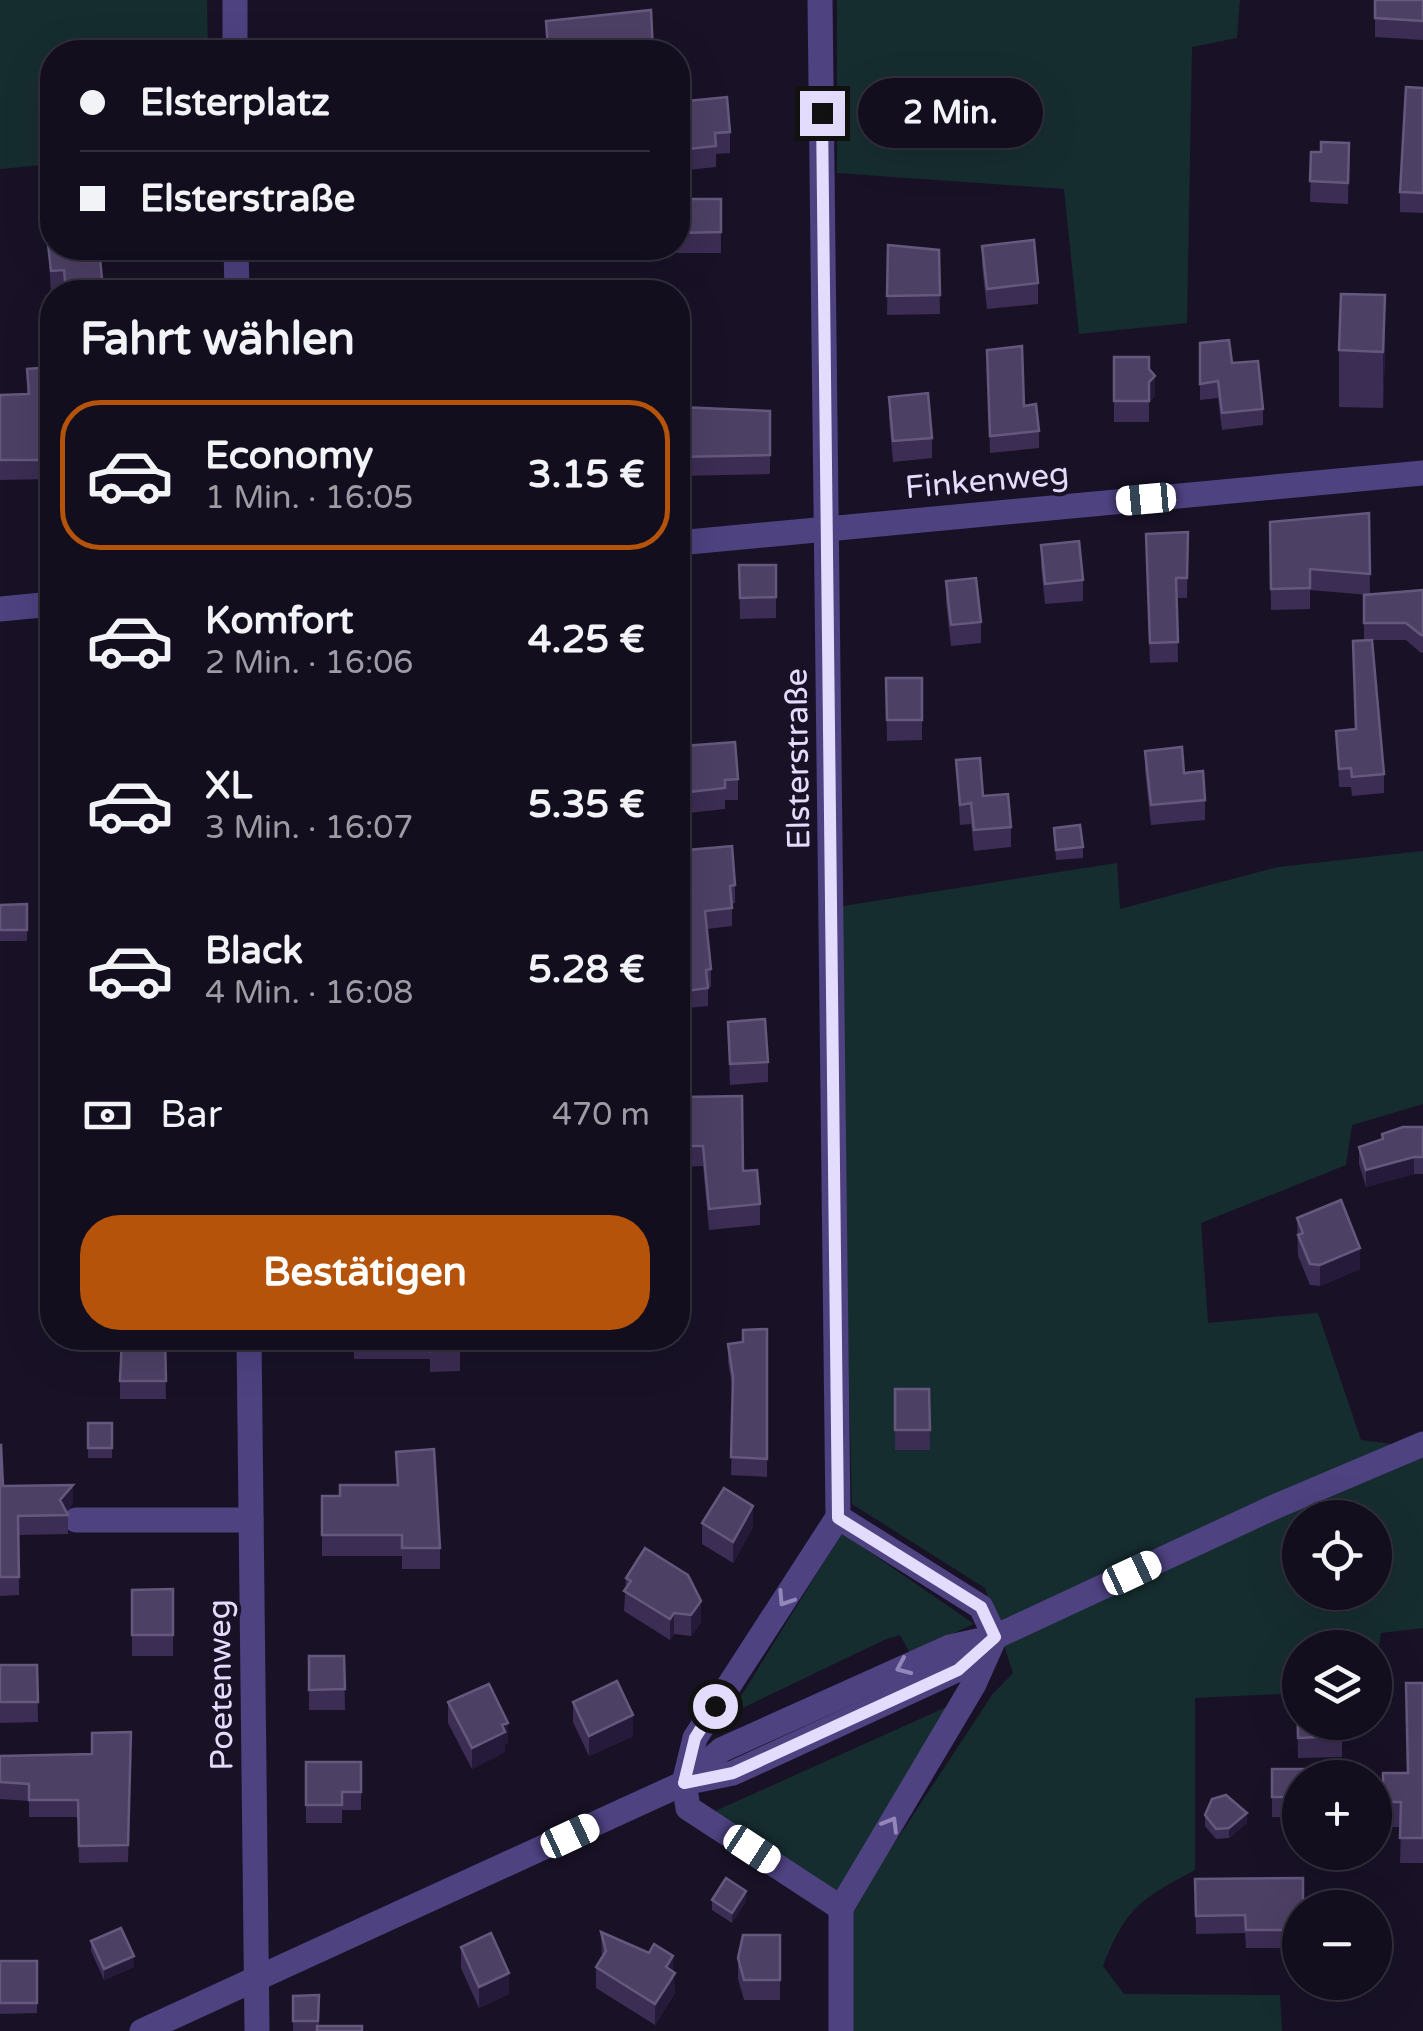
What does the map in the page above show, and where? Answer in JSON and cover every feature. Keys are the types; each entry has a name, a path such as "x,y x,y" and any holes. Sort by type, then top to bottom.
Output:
{"street":[{"path":"234,0 235,40"},
{"name":"Elsterstraße","path":"820,0 838,1518"},
{"name":"Finkenweg","path":"690,542 1423,473"},
{"path":"0,609 40,605"},
{"name":"Poetenweg","path":"249,1350 257,2031"},
{"path":"142,2031 684,1783 721,1750 950,1647 995,1637 1272,1508 1423,1444"},
{"path":"841,1908 688,1808 684,1783 695,1738 838,1518 981,1607 995,1637 974,1684 841,1908 841,2031"},
{"path":"76,1520 251,1520"}],"green space":[{"path":"0,0 207,0 208,40 40,40 40,165 0,169"},
{"path":"837,0 1240,0 1237,38 1192,47 1187,323 1079,334 1064,189 837,173"},
{"path":"1423,851 1423,1104 1352,1125 1346,1165 1201,1223 1208,1323 1318,1313 1361,1440 1423,1448 1423,1628 1392,1632 1282,1630 1282,1694 1195,1698 1195,1870 1137,1907 1119,1930 1103,1966 1124,1994 1280,1995 1282,2031 852,2031 852,1908 992,1695 1013,1673 985,1588 852,1504 837,907 1117,863 1120,909 1278,867"},
{"path":"842,1533 974,1624 910,1653 900,1635 884,1640 730,1714"},
{"path":"951,1705 839,1897 713,1812"}],"building":[{"path":"1375,0 1423,0 1423,21 1375,18"},
{"path":"651,10 652,40 547,40 546,21"},
{"path":"1406,87 1423,88 1423,193 1400,192"},
{"path":"727,97 730,132 715,133 716,146 690,149 690,101"},
{"path":"1321,142 1349,143 1348,183 1310,181 1311,152 1321,152"},
{"path":"690,199 721,199 721,232 690,233"},
{"path":"1034,240 1038,283 987,289 982,246"},
{"path":"888,245 939,250 940,295 887,296"},
{"path":"50,260 100,260 102,280 65,280 64,270 51,271"},
{"path":"1341,294 1385,295 1383,352 1339,350"},
{"path":"1229,340 1232,363 1258,361 1263,409 1222,413 1218,381 1200,384 1200,343"},
{"path":"1022,346 1024,406 1036,404 1039,431 990,436 987,350"},
{"path":"1114,357 1149,357 1149,369 1155,376 1149,382 1149,401 1114,401"},
{"path":"40,368 40,460 0,460 0,395 29,394 27,369"},
{"path":"928,393 932,438 893,441 889,397"},
{"path":"690,407 770,411 770,455 690,457"},
{"path":"1369,513 1370,574 1310,569 1310,588 1271,589 1270,522"},
{"path":"1188,532 1187,578 1176,578 1178,642 1150,643 1146,534"},
{"path":"1079,541 1083,580 1045,584 1041,545"},
{"path":"739,565 776,565 776,597 740,598"},
{"path":"976,578 981,622 951,625 946,581"},
{"path":"1423,590 1423,635 1406,623 1364,623 1364,595"},
{"path":"1372,640 1384,774 1352,777 1351,768 1339,769 1336,731 1356,729 1353,641"},
{"path":"886,678 922,678 922,720 887,720"},
{"path":"735,742 738,779 725,780 725,788 690,792 690,746"},
{"path":"1182,747 1184,773 1203,771 1205,800 1151,805 1145,751"},
{"path":"980,758 983,796 1008,794 1011,827 974,830 971,803 960,805 956,760"},
{"path":"1080,825 1083,847 1056,850 1054,828"},
{"path":"732,846 735,885 730,886 732,908 705,911 711,969 706,970 708,988 690,990 691,892 690,850"},
{"path":"27,904 27,930 0,930 0,905"},
{"path":"765,1019 768,1062 730,1064 728,1022"},
{"path":"742,1096 743,1171 757,1170 760,1204 709,1209 703,1146 690,1146 690,1097"},
{"path":"1403,1127 1423,1127 1423,1157 1366,1170 1359,1147"},
{"path":"1341,1200 1360,1248 1320,1265 1310,1264 1298,1235 1303,1233 1297,1218"},
{"path":"767,1329 767,1459 731,1457 733,1377 728,1344 743,1342 743,1330"},
{"path":"121,1350 165,1350 166,1381 120,1381"},
{"path":"895,1389 929,1389 930,1430 895,1430"},
{"path":"88,1423 112,1423 112,1448 88,1448"},
{"path":"0,1445 3,1486 73,1485 60,1500 68,1515 18,1516 19,1577 0,1577"},
{"path":"434,1449 440,1548 402,1548 402,1535 322,1535 322,1496 340,1496 340,1485 398,1485 396,1452"},
{"path":"724,1488 753,1506 733,1542 702,1523"},
{"path":"645,1548 688,1575 701,1601 691,1615 674,1613 670,1619 624,1591 631,1581 626,1578"},
{"path":"173,1589 173,1635 132,1635 132,1590"},
{"path":"309,1656 344,1656 345,1689 309,1690"},
{"path":"0,1665 37,1665 38,1702 0,1702"},
{"path":"617,1681 633,1715 589,1736 573,1702"},
{"path":"1406,1683 1423,1683 1423,1838 1400,1838 1401,1802 1392,1802 1392,1773 1408,1773"},
{"path":"489,1684 508,1723 502,1725 505,1732 472,1748 448,1702"},
{"path":"131,1732 128,1845 79,1846 78,1800 29,1800 29,1784 0,1782 0,1756 92,1754 92,1733"},
{"path":"306,1762 361,1762 361,1792 342,1792 342,1805 306,1805"},
{"path":"1272,1769 1282,1769 1282,1797 1272,1797"},
{"path":"1226,1795 1247,1813 1229,1828 1216,1829 1205,1815 1212,1799"},
{"path":"726,1878 746,1891 732,1913 712,1900"},
{"path":"1303,1878 1303,1890 1282,1890 1282,1930 1246,1930 1245,1915 1196,1916 1195,1879"},
{"path":"121,1928 134,1956 104,1969 91,1941"},
{"path":"601,1932 649,1953 654,1944 673,1956 666,1967 675,1973 655,2004 596,1967 606,1951"},
{"path":"491,1933 509,1973 479,1987 461,1947"},
{"path":"743,1935 780,1935 780,1980 744,1980 738,1958"},
{"path":"0,1961 37,1961 37,2003 0,2003"},
{"path":"319,1995 318,2021 293,2021 293,1996"},
{"path":"317,2026 362,2026 362,2031 317,2031"}],"route":[{"path":"715,1706 695,1738 684,1783 733,1773 958,1670 995,1637 981,1607 838,1518 822,113"}]}
